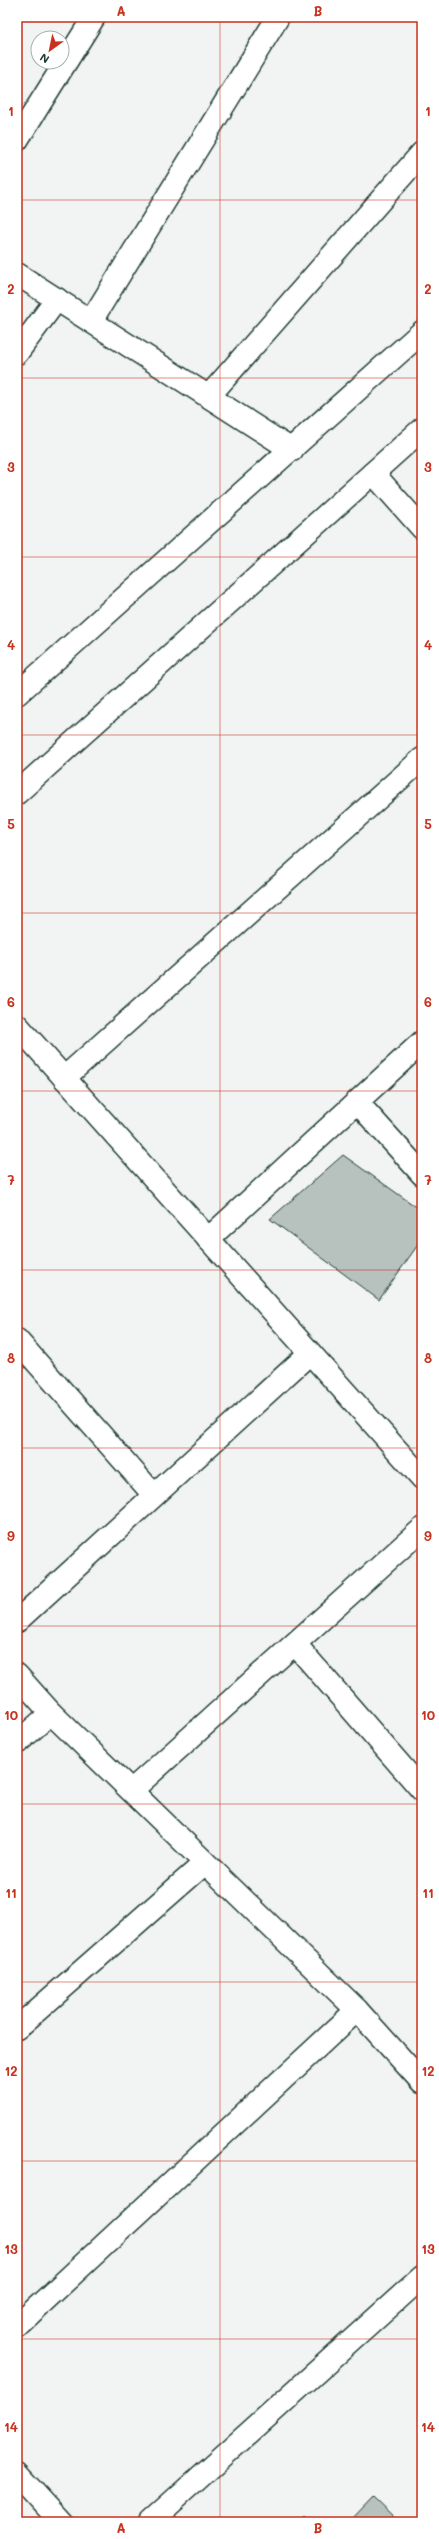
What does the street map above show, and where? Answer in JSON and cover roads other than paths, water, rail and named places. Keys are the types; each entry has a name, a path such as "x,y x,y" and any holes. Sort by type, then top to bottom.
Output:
{"street":[{"path":"17,140 24,111 94,17"},
{"path":"91,321 278,17"},
{"path":"209,396 422,153"},
{"path":"17,274 292,450"},
{"path":"17,353 57,299"},
{"path":"17,694 292,450 422,332"},
{"path":"17,793 422,429"},
{"path":"373,473 422,528"},
{"path":"64,1078 422,759"},
{"path":"17,1025 422,1478"},
{"path":"208,1238 422,1042"},
{"path":"357,1102 422,1174"},
{"path":"17,1340 154,1495"},
{"path":"17,1622 310,1353"},
{"path":"132,1790 422,1529"},
{"path":"295,1644 422,1790"},
{"path":"17,1675 51,1713 357,2010 422,2082"},
{"path":"17,1743 51,1713"},
{"path":"17,2028 205,1863"},
{"path":"17,2326 357,2010"},
{"path":"150,2522 422,2277"},
{"path":"17,2474 60,2522"}]}
